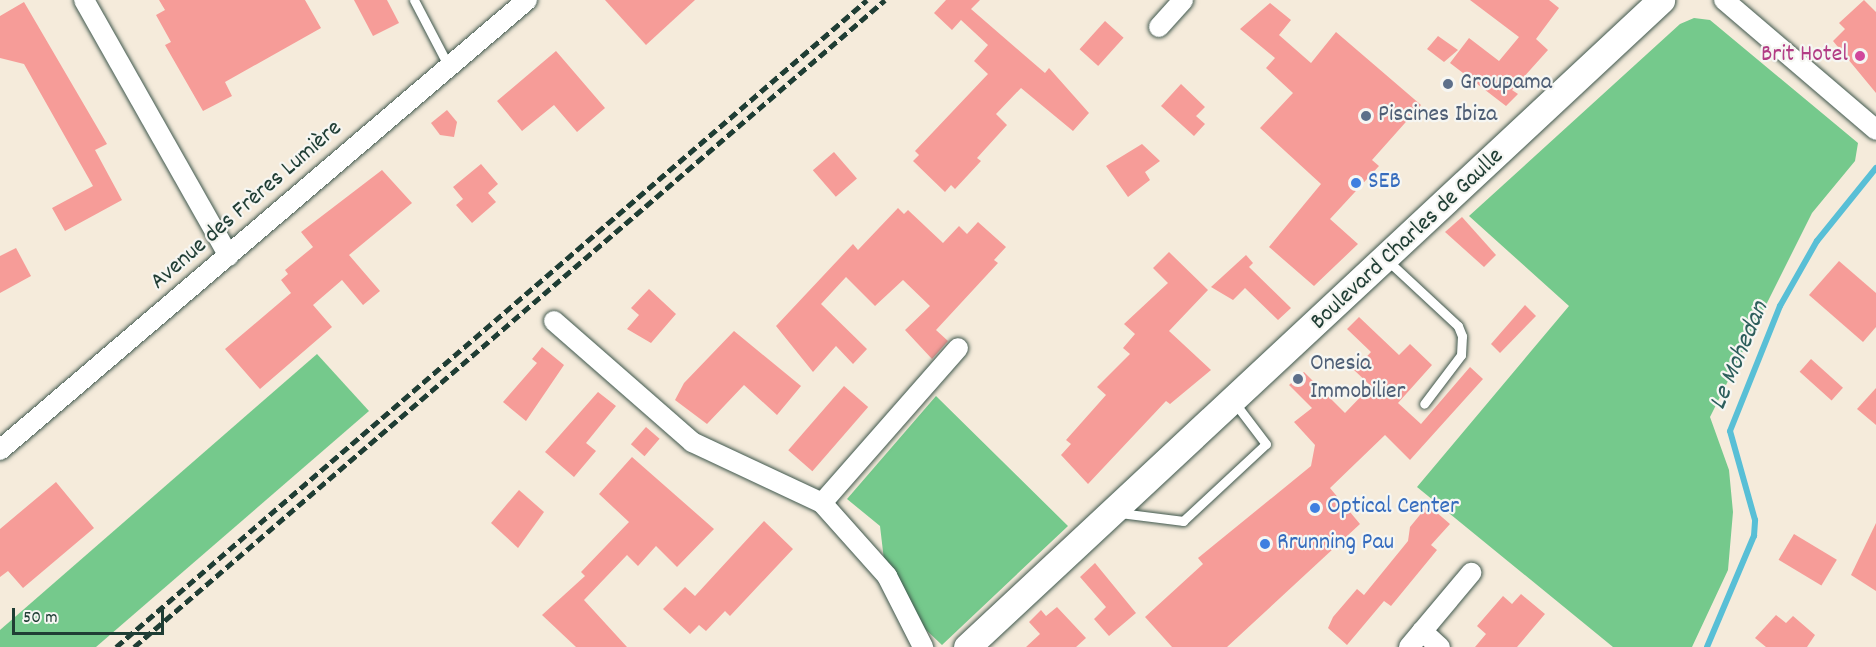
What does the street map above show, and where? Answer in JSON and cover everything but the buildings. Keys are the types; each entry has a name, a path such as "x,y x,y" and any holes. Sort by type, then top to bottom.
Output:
{"main road":[{"name":"Boulevard Charles de Gaulle","path":"967,647 1387,260 1661,0"}],"street":[{"path":"84,0 229,256"},
{"name":"Avenue des Frères Lumière","path":"0,450 527,0"},
{"path":"1159,27 1183,0"},
{"path":"1724,0 1876,130"},
{"path":"554,321 692,442 822,503 887,576 924,647"},
{"path":"822,503 958,348"},
{"path":"1409,647 1471,573"},
{"path":"1422,632 1440,647"}],"lane":[{"path":"414,0 449,67"},
{"path":"1387,260 1458,326 1462,336 1461,355 1424,404"},
{"path":"1111,512 1183,520 1266,444 1234,402"}],"green space":[{"path":"1694,18 1710,20 1858,143 1855,161 1812,213 1710,417 1729,470 1733,512 1728,570 1692,647 1613,647 1417,487 1569,306 1469,216 1680,24"},
{"path":"317,354 369,411 96,647 0,647 0,630"},
{"path":"936,396 1068,526 942,645 923,627 884,560 880,526 847,499"}],"waterway":[{"name":"Le Mohedan","path":"1707,647 1754,536 1755,520 1730,431 1780,306 1817,241 1876,168"}],"railway":[{"path":"116,647 867,0"},
{"path":"134,647 885,0"}],"place":[{"name":"Brit Hotel","path":"1860,56"},
{"name":"Groupama","path":"1448,84"},
{"name":"Piscines Ibiza","path":"1366,116"},
{"name":"SEB","path":"1356,183"},
{"name":"Onesia Immobilier","path":"1298,379"},
{"name":"Optical Center","path":"1315,508"},
{"name":"Rrunning Pau","path":"1265,544"}]}
